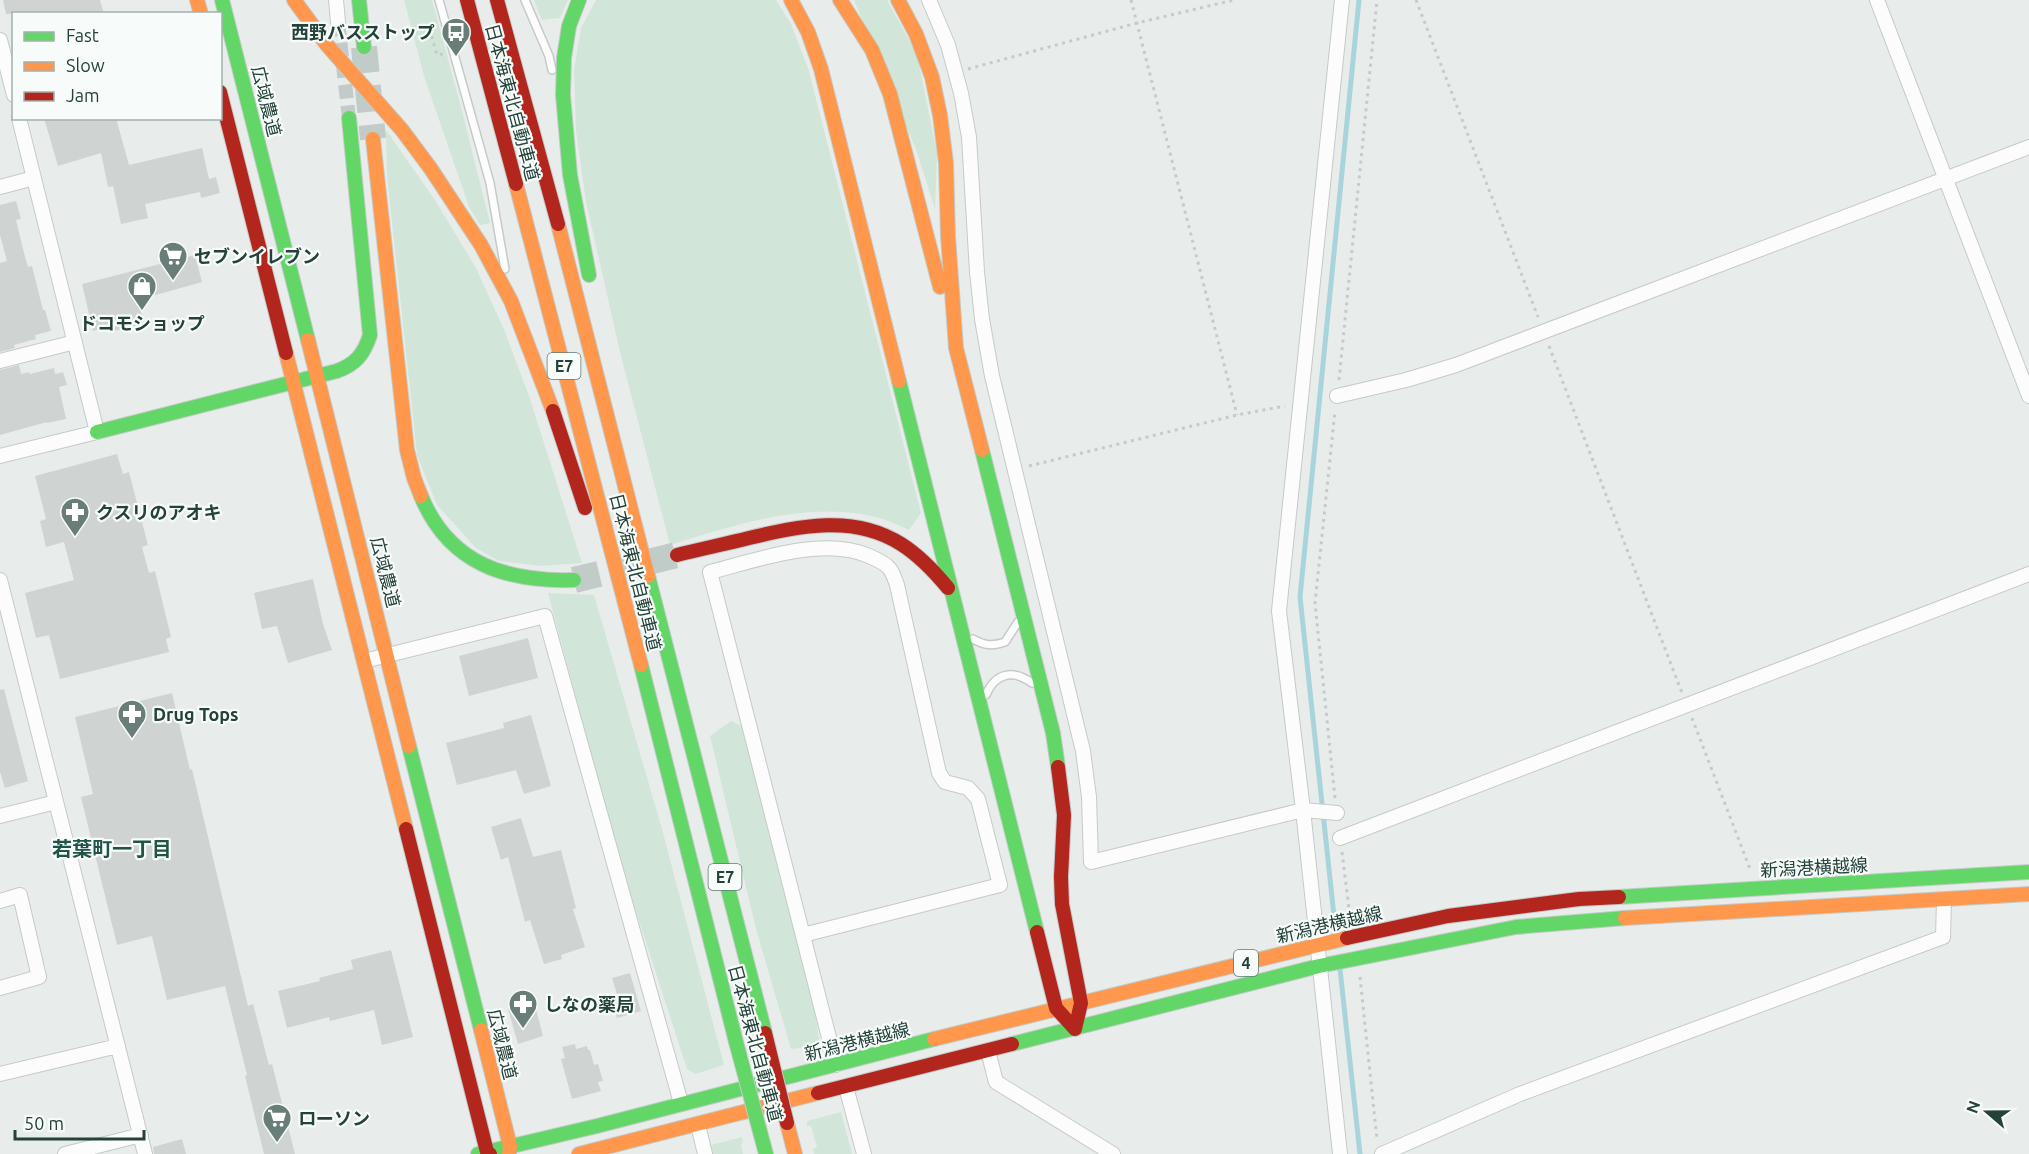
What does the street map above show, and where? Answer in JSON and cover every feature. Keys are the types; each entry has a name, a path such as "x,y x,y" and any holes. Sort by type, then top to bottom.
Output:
{"main road":[{"name":"広域農道","path":"222,0 388,655 510,1150"},
{"path":"294,0 327,45 402,130 431,169 481,245 511,301 546,388 658,733"},
{"path":"359,0 364,47"},
{"name":"日本海東北自動車道","path":"467,0 579,422 766,1154"},
{"name":"日本海東北自動車道","path":"498,0 542,160 795,1154"},
{"path":"579,0 574,8 566,38 563,88 566,143 576,224 593,293"},
{"path":"791,0 808,32 821,69 1056,1008 1075,1029"},
{"path":"840,0 872,50 890,94 1045,696 1053,733 1064,815 1060,877 1062,904 1081,1003 1075,1029"},
{"path":"898,0 916,34 932,77 940,115 946,163 948,236 956,348"},
{"path":"222,100 364,661 485,1153"},
{"path":"97,432 349,368 356,364 370,335 349,118"},
{"path":"373,139 407,450 414,481 424,506 436,526 451,544 468,558 490,569 510,576 535,580 555,582 574,580"},
{"path":"676,555 797,527 853,525 894,538 938,574 952,593"},
{"path":"651,534 685,720"},
{"name":"新潟港横越線","path":"485,1153 510,1150 681,1103 1056,1008 1448,916 1579,899 2029,872"},
{"name":"4","path":"579,1154 1319,966 1516,927 1604,919 2029,894"}],"street":[{"path":"336,0 338,22"},
{"path":"928,0 948,45 969,137 982,319 992,376 1083,751 1089,797 1091,862 1303,810 1337,813"},
{"path":"1340,1154 1279,611 1342,0"},
{"path":"1877,0 2029,396"},
{"path":"0,40 12,87"},
{"path":"0,456 97,432 20,120"},
{"path":"1337,396 1406,380 1456,365 2029,147"},
{"path":"0,187 34,178"},
{"path":"0,361 75,342"},
{"path":"803,935 1000,885 978,799 968,788 945,782 939,773 897,585 890,568 856,550 822,548 780,554 710,572 836,1065"},
{"path":"1340,838 2029,574"},
{"path":"0,580 146,1154"},
{"path":"364,661 545,616 681,1103"},
{"path":"0,816 56,801"},
{"path":"0,901 20,895 39,977 0,988"},
{"path":"1380,1148 1943,937 1944,899"},
{"path":"0,1074 118,1046"},
{"path":"988,1051 996,1082 1113,1154"},
{"path":"846,1087 864,1154"},
{"path":"698,1125 705,1154"},
{"path":"64,1154 141,1135"}],"lane":[{"path":"439,0 490,183 511,301"},
{"path":"525,0 549,56 553,78"},
{"path":"555,88 566,143"},
{"path":"962,633 983,645 993,646 1005,642 1018,621 1019,596"},
{"path":"982,710 987,692 994,682 1004,676 1014,674 1024,677 1045,696"}],"path":[{"path":"1131,0 1237,415"},
{"path":"955,72 1137,23 1234,0"},
{"path":"1337,813 1315,603 1377,0"},
{"path":"1416,0 1750,866 1752,888"},
{"path":"416,28 429,27 437,55 448,52"},
{"path":"1014,469 1237,415 1300,403"},
{"path":"1340,838 1353,937"},
{"path":"1358,957 1380,1148"}],"green space":[{"path":"404,0 432,0 490,223 480,225 469,207 424,76"},
{"path":"534,0 568,0 560,18 542,20"},
{"path":"596,0 776,0 791,24 809,71 921,513 909,530 881,519 851,513 821,512 790,514 759,520 670,545 620,352 586,202 576,131 574,70 581,28"},
{"path":"854,0 887,0 917,54 937,153 935,209 917,152"},
{"path":"386,130 435,200 476,268 505,332 530,399 582,563 541,566 499,561 476,548 437,505 417,455 387,176"},
{"path":"548,593 594,595 662,829 724,1065 695,1074 687,1069 619,859"},
{"path":"731,721 746,728 814,1003 820,1046 791,1049 756,929 710,736"},
{"path":"841,1112 852,1154 814,1154 813,1149 817,1147 811,1126 807,1126 807,1121"},
{"path":"742,1137 743,1154 713,1154 711,1145"}],"building":[{"path":"3,0 100,0 103,12 12,12 12,14 6,14"},
{"path":"45,120 117,120 129,165 202,148 209,179 216,177 220,193 201,198 200,192 145,204 148,218 121,224 113,186 108,187 101,153 58,166"},
{"path":"16,201 21,219 16,220 24,253 28,267 32,266 51,331 35,335 36,339 14,345 15,348 0,352 0,263 7,261 0,235 0,205"},
{"path":"195,255 202,282 138,300 144,324 110,332 108,327 93,331 82,284"},
{"path":"19,365 21,374 54,368 55,374 63,372 67,385 59,387 66,419 0,435 0,370"},
{"path":"117,454 123,474 129,472 148,545 142,547 149,573 155,571 171,637 166,639 169,652 60,679 49,635 36,638 25,593 74,580 64,542 46,547 40,521 46,519 35,476"},
{"path":"313,579 323,624 332,650 288,663 277,626 262,629 254,593"},
{"path":"528,638 538,678 469,696 459,656"},
{"path":"4,689 28,781 5,788 0,772 0,690"},
{"path":"172,693 248,1006 253,1004 269,1065 272,1064 295,1154 264,1154 225,986 167,1000 152,936 117,945 81,797 93,794 75,717"},
{"path":"531,715 551,786 524,794 516,770 457,785 446,743 504,728 503,723"},
{"path":"521,818 533,857 561,850 576,908 573,909 585,947 561,955 562,959 544,964 530,920 525,922 508,857 501,860 491,827"},
{"path":"391,950 413,1037 382,1045 374,1010 330,1021 329,1017 287,1028 278,991 320,981 319,978 353,969 351,960"},
{"path":"630,973 641,1011 617,1018 610,996 617,994 612,978"},
{"path":"534,1002 543,1036 518,1044 508,1009"},
{"path":"575,1044 576,1049 587,1046 594,1065 598,1064 603,1081 598,1082 601,1091 572,1099 561,1059 565,1058 562,1047"},
{"path":"182,1139 186,1154 154,1154 153,1147"}],"waterway":[{"path":"1336,935 1300,597 1359,0"},
{"path":"1340,969 1360,1154"}],"tunnel":[{"path":"338,22 349,118"},
{"path":"364,47 373,139"},
{"path":"574,580 677,555"}],"traffic: fast":[{"path":"222,0 308,340"},
{"path":"359,0 364,47"},
{"path":"579,0 569,26 564,58 563,95 570,175 589,275"},
{"path":"97,432 337,371 358,358 370,335 349,118"},
{"path":"899,381 1037,932"},
{"path":"982,450 1053,733 1058,767"},
{"path":"421,496 433,519 447,538 464,553 482,564 525,577 574,580"},
{"path":"648,576 765,1033"},
{"path":"641,665 736,1042"},
{"path":"409,746 481,1030"},
{"path":"1619,897 2029,872"},
{"path":"1012,1044 1319,966 1516,927 1625,918"},
{"path":"478,1154 597,1126 934,1039"},
{"path":"736,1042 759,1128"},
{"path":"759,1128 766,1154"}],"traffic: slow":[{"path":"197,0 200,12"},
{"path":"294,0 327,45 402,130 431,169 481,245 511,301 553,411"},
{"path":"791,0 808,32 821,69 899,381"},
{"path":"840,0 872,50 890,94 940,287"},
{"path":"898,0 916,34 932,77 940,115 946,163 948,236 956,348 982,450"},
{"path":"373,139 407,450 421,496"},
{"path":"516,184 641,665"},
{"path":"558,224 648,576"},
{"path":"308,340 409,746"},
{"path":"286,353 406,829"},
{"path":"1625,918 2029,894"},
{"path":"934,1039 1347,938"},
{"path":"481,1030 510,1146 509,1154"},
{"path":"579,1154 818,1093"},
{"path":"787,1123 795,1154"}],"traffic: jam":[{"path":"467,0 516,184"},
{"path":"497,0 558,224"},
{"path":"222,100 286,353"},
{"path":"553,411 585,508"},
{"path":"677,555 788,530 826,525 846,526 865,529 901,544 926,564 948,588"},
{"path":"1037,932 1056,1008 1075,1029 1081,1003 1062,904 1064,815 1058,767"},
{"path":"406,829 487,1152 490,1154"},
{"path":"1347,938 1448,916 1579,899 1619,897"},
{"path":"765,1033 787,1123"},
{"path":"818,1093 1012,1044"}],"place":[{"name":"西野バスストップ","path":"456,58"},
{"name":"セブンイレブン","path":"173,282"},
{"name":"ドコモショップ","path":"142,312"},
{"name":"クスリのアオキ","path":"75,538"},
{"name":"Drug Tops","path":"132,740"},
{"name":"しなの薬局","path":"523,1030"},
{"name":"ローソン","path":"277,1144"}],"district":[{"name":"若葉町一丁目","path":"112,848"}]}
